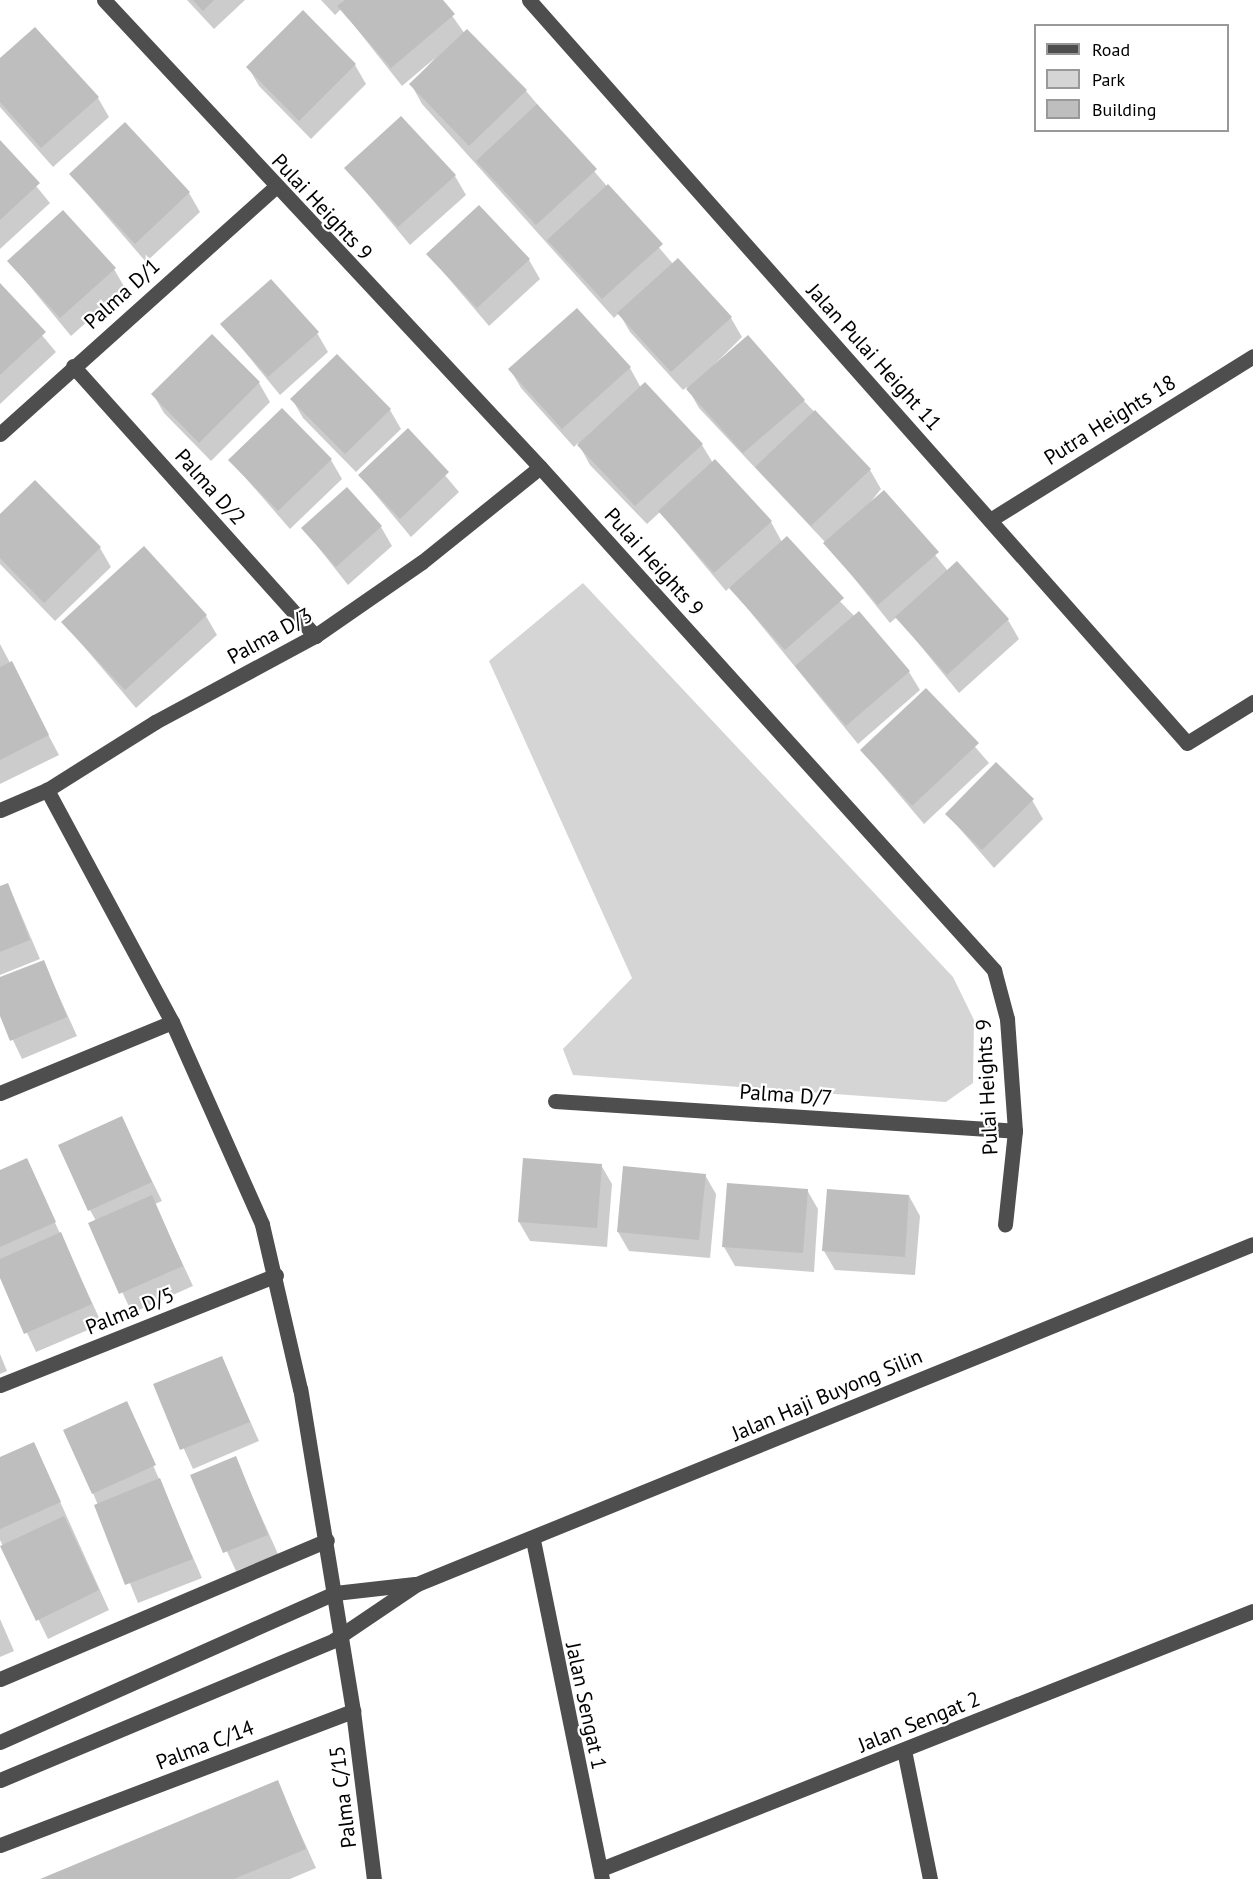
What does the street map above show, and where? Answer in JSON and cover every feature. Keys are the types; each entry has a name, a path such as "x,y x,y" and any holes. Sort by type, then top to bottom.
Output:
{"street":[{"name":"Pulai Heights 9","path":"104,0 274,188 540,467 994,970 1007,1019 1015,1131 1005,1224"},
{"name":"Jalan Pulai Height 11","path":"529,0 1187,743 1253,702"},
{"name":"Palma D/1","path":"0,434 73,366 274,188"},
{"name":"Putra Heights 18","path":"990,520 1253,356"},
{"name":"Palma D/2","path":"73,366 315,636"},
{"name":"Palma D/3","path":"0,810 47,790 155,722 315,636 422,562 540,467"},
{"path":"47,790 172,1022 262,1224 276,1275 327,1540 353,1711"},
{"path":"0,1092 172,1022"},
{"name":"Palma D/7","path":"555,1101 1015,1131"},
{"name":"Jalan Haji Buyong Silin","path":"417,1584 533,1540 1253,1244"},
{"name":"Palma D/5","path":"0,1385 276,1275"},
{"path":"0,1679 327,1540"},
{"name":"Jalan Sengat 1","path":"533,1540 565,1717 602,1874"},
{"path":"0,1742 335,1593 417,1584"},
{"path":"0,1780 343,1636 417,1584"},
{"name":"Jalan Sengat 2","path":"602,1874 904,1750 1253,1611"},
{"name":"Palma C/14","path":"0,1845 353,1711"},
{"name":"Palma C/15","path":"353,1711 374,1879"},
{"path":"904,1750 930,1879"}],"green space":[{"path":"583,583 953,977 974,1020 973,1083 946,1102 573,1075 563,1049 632,978 489,661"}],"building":[{"path":"193,0 214,0 203,11"},
{"path":"345,0 443,0 455,14 391,68 337,6"},
{"path":"303,10 356,64 299,121 246,67"},
{"path":"35,27 99,97 41,148 0,102 0,58"},
{"path":"467,29 527,90 469,146 409,84"},
{"path":"537,104 597,169 536,225 476,161"},
{"path":"401,116 456,175 398,227 344,168"},
{"path":"125,122 190,192 135,244 69,174"},
{"path":"0,140 40,183 0,220"},
{"path":"608,184 663,244 602,299 547,240"},
{"path":"479,205 530,259 477,308 426,254"},
{"path":"63,210 116,268 60,318 7,261"},
{"path":"678,258 732,317 671,372 617,313"},
{"path":"271,279 319,332 268,377 220,324"},
{"path":"0,283 46,332 0,375"},
{"path":"577,308 631,367 562,429 508,369"},
{"path":"212,334 260,382 199,443 151,394"},
{"path":"748,335 805,400 743,453 686,389"},
{"path":"337,354 391,409 345,454 290,399"},
{"path":"645,382 703,444 635,506 577,445"},
{"path":"282,408 332,459 278,511 228,460"},
{"path":"815,410 871,469 811,526 755,467"},
{"path":"408,428 449,472 400,519 358,475"},
{"path":"715,459 772,521 714,573 658,511"},
{"path":"35,480 101,547 44,603 0,558 0,514"},
{"path":"347,487 382,526 336,567 301,528"},
{"path":"884,490 939,552 878,605 823,543"},
{"path":"787,536 844,598 785,650 729,588"},
{"path":"144,546 207,615 125,690 61,622"},
{"path":"957,561 1009,619 947,675 895,617"},
{"path":"859,611 910,671 846,726 795,666"},
{"path":"12,661 49,735 0,760 0,667"},
{"path":"926,688 979,743 912,806 860,750"},
{"path":"996,762 1034,799 982,850 945,814"},
{"path":"8,883 30,940 0,952 0,886"},
{"path":"44,960 67,1017 10,1041 0,1016 0,977"},
{"path":"122,1116 152,1182 88,1211 58,1145"},
{"path":"27,1158 56,1222 0,1247 0,1170"},
{"path":"523,1158 602,1164 597,1228 518,1222"},
{"path":"623,1166 706,1174 699,1240 617,1232"},
{"path":"727,1183 808,1189 803,1253 722,1247"},
{"path":"827,1189 909,1195 905,1257 822,1251"},
{"path":"152,1195 183,1266 119,1294 88,1223"},
{"path":"61,1232 92,1304 24,1334 0,1278 0,1259"},
{"path":"222,1356 250,1422 180,1450 153,1384"},
{"path":"127,1401 156,1465 92,1494 63,1430"},
{"path":"34,1442 61,1502 0,1529 0,1457"},
{"path":"236,1456 268,1535 223,1553 190,1475"},
{"path":"160,1478 193,1559 125,1585 94,1505"},
{"path":"64,1516 99,1590 36,1621 0,1546"},
{"path":"278,1780 306,1849 234,1879 40,1879"}]}
